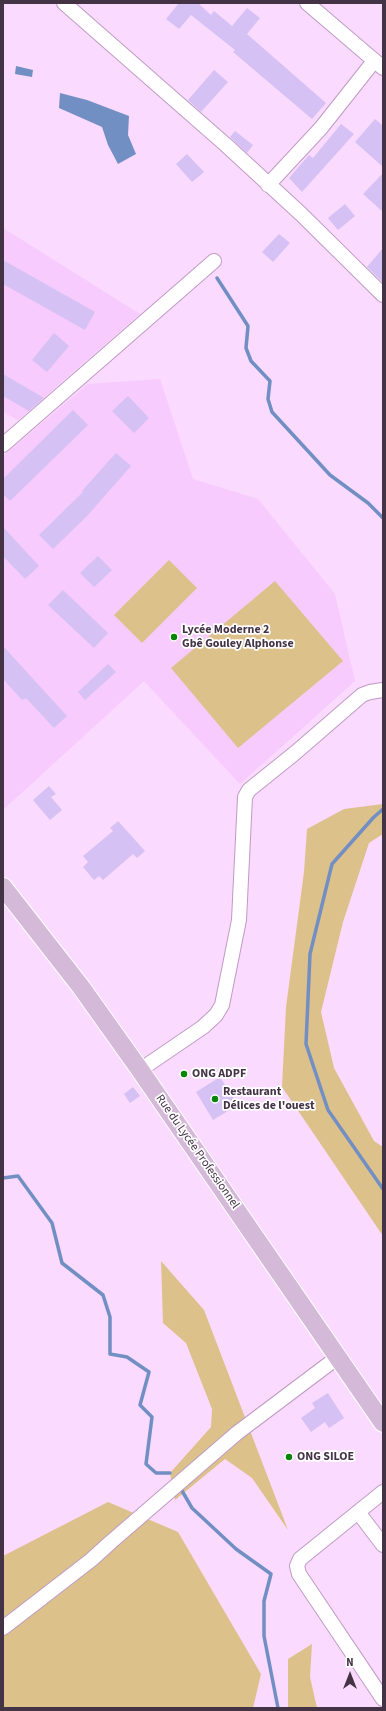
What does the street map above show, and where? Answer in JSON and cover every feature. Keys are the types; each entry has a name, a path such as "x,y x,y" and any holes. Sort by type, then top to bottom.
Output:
{"main road":[{"name":"Rue du Lycée Professionnel","path":"3,887 80,987 140,1070 383,1423"}],"street":[{"path":"64,3 226,145 301,214 383,295"},
{"path":"268,185 379,64 307,3"},
{"path":"3,445 214,261"},
{"path":"140,1070 203,1027 216,1015 222,1005 239,920 246,797 249,790 362,696 370,692 383,690"},
{"path":"3,1628 91,1560 237,1433 338,1357"},
{"path":"381,1693 299,1574 297,1566 300,1559 383,1492"},
{"path":"358,1512 383,1545"}],"shaded area":[{"path":"3,228 140,314 18,420 3,412"},
{"name":"Lycée Moderne 2 Gbê Gouley Alphonse","path":"160,379 193,479 258,499 335,594 355,681 240,784 144,681 3,810 3,456 88,384"},
{"path":"169,560 197,588 142,643 114,615"},
{"path":"275,581 343,661 238,748 171,668"},
{"path":"383,804 383,834 369,843 343,922 321,1012 334,1068 374,1141 383,1147 383,1236 282,1087 286,1007 304,872 307,829 344,809"},
{"path":"161,1261 204,1310 288,1530 252,1478 225,1459 175,1500 170,1473 211,1427 212,1409 186,1343 163,1323"},
{"path":"108,1502 178,1532 261,1674 253,1708 3,1708 3,1556"},
{"path":"312,1644 310,1677 317,1708 288,1708 288,1659"}],"water":[{"path":"16,66 33,70 32,77 15,74"},
{"path":"60,93 87,100 129,116 128,135 136,154 118,164 108,145 102,127 59,108"}],"building":[{"path":"179,3 198,3 211,15 214,11 232,26 247,8 260,18 247,34 326,103 312,119 233,52 235,50 191,15 179,29 166,19"},
{"path":"214,70 228,82 201,112 188,100"},
{"path":"375,119 383,126 383,167 355,142"},
{"path":"341,124 354,134 302,192 289,178 309,155 313,158"},
{"path":"235,131 253,145 247,153 230,137"},
{"path":"187,154 204,172 192,182 176,164"},
{"path":"383,173 383,212 363,194"},
{"path":"345,204 355,216 338,230 328,218"},
{"path":"279,234 290,243 273,262 262,252"},
{"path":"383,248 383,283 367,267"},
{"path":"3,260 95,312 85,330 3,284"},
{"path":"54,333 69,346 47,372 32,360"},
{"path":"3,374 44,398 29,411 3,396"},
{"path":"128,396 149,418 134,433 112,411"},
{"path":"73,410 88,425 10,501 3,494 3,479"},
{"path":"116,453 131,466 87,516 53,549 39,535 83,492 82,491"},
{"path":"3,527 39,566 25,579 3,556"},
{"path":"98,556 112,570 94,587 80,573"},
{"path":"63,590 108,633 94,648 48,605"},
{"path":"3,646 67,716 54,728 26,698 22,700 3,679"},
{"path":"108,664 116,672 85,700 78,692"},
{"path":"49,786 56,794 51,797 62,810 50,820 33,800"},
{"path":"118,821 145,851 137,858 133,854 103,880 99,876 94,880 83,867 88,862 83,856 113,831 110,828"},
{"path":"220,1077 238,1105 213,1120 196,1092"},
{"path":"133,1087 140,1096 130,1103 124,1094"},
{"path":"328,1393 344,1418 329,1428 325,1422 311,1432 301,1418 315,1408 312,1403"}],"waterway":[{"path":"217,278 248,326 246,348 251,361 270,381 268,399 272,412 330,475 368,503 383,518"},
{"path":"383,809 373,818 332,864 310,954 306,1044 328,1110 383,1189"},
{"path":"3,1178 18,1176 52,1223 62,1263 103,1295 110,1317 110,1354 127,1357 149,1372 140,1405 152,1417 146,1464 156,1473 170,1473"},
{"path":"181,1489 192,1508 236,1549 271,1574 264,1601 264,1636 278,1708"}],"place":[{"name":"Lycée Moderne 2 Gbê Gouley Alphonse","path":"174,637"},
{"name":"ONG ADPF","path":"184,1074"},
{"name":"Restaurant Délices de l'ouest","path":"215,1099"},
{"name":"ONG SILOE","path":"289,1457"}]}
